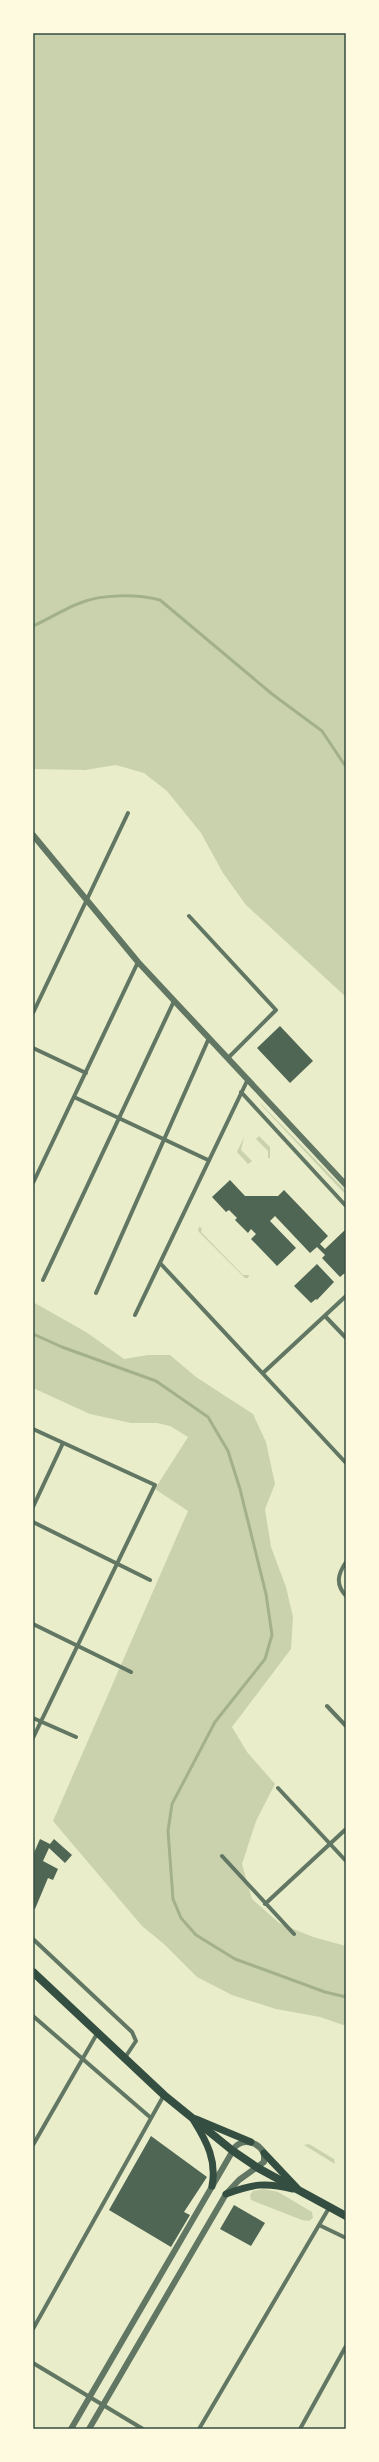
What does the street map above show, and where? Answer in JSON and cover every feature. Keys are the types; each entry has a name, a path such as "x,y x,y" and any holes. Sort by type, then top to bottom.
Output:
{"main road":[{"path":"33,1972 126,2056 164,2095 233,2151 258,2168 346,2216"},
{"path":"192,2118 251,2142"},
{"path":"192,2118 209,2148 214,2164 212,2186"},
{"path":"264,2153 300,2191"},
{"path":"226,2194 255,2184 278,2186 300,2191"}],"street":[{"path":"33,1013 128,813"},
{"path":"34,839 138,962 346,1185"},
{"path":"189,916 276,1010 228,1058"},
{"path":"33,1181 138,962"},
{"path":"43,1280 174,1000"},
{"path":"96,1293 209,1038"},
{"path":"33,1048 86,1073"},
{"path":"135,1315 248,1079"},
{"path":"241,1092 346,1206"},
{"path":"74,1097 208,1160"},
{"path":"160,1264 346,1463"},
{"path":"263,1373 346,1296"},
{"path":"325,1316 346,1338"},
{"path":"33,1429 155,1485 33,1738"},
{"path":"33,1507 63,1443"},
{"path":"33,1522 150,1580"},
{"path":"346,1562 338,1576 338,1584 346,1596"},
{"path":"33,1624 132,1672"},
{"path":"328,1706 346,1726"},
{"path":"33,1718 76,1737"},
{"path":"278,1788 346,1861"},
{"path":"265,1904 346,1829"},
{"path":"222,1856 294,1934"},
{"path":"33,1939 132,2032 136,2041 126,2056"},
{"path":"33,2016 82,2060 151,2118"},
{"path":"33,2145 98,2032"},
{"path":"33,2329 164,2095"},
{"path":"71,2429 233,2151 240,2143 251,2142 259,2146 264,2153 264,2162 258,2168 243,2176 226,2194 89,2429"},
{"path":"199,2429 329,2208"},
{"path":"319,2225 346,2238"},
{"path":"300,2429 346,2346"},
{"path":"33,2363 143,2429"}],"green space":[{"path":"33,33 346,33 346,997 246,905 223,873 201,833 167,791 144,773 116,765 85,770 33,769"},
{"path":"260,1103 346,1191 346,1195 261,1105"},
{"path":"259,1136 270,1147 270,1158 268,1158 268,1151 256,1139"},
{"path":"244,1137 241,1150 252,1161 248,1164 237,1152"},
{"path":"199,1227 202,1228 201,1232 243,1275 249,1275 248,1278 245,1278 198,1231"},
{"path":"33,1302 86,1332 124,1359 148,1355 170,1355 196,1377 253,1414 266,1442 275,1484 265,1509 271,1547 286,1587 293,1617 291,1649 232,1727 247,1752 275,1784 256,1821 242,1864 252,1899 279,1923 313,1937 346,1946 346,2026 320,2017 276,2009 232,1995 197,1977 164,1944 142,1926 53,1821 188,1511 155,1489 188,1437 170,1426 157,1423 131,1423 90,1414 33,1388"},
{"path":"309,2144 334,2159 335,2164 304,2145"},
{"path":"264,2189 278,2192 312,2212 313,2218 309,2221 302,2220 251,2200 250,2195 253,2191"}],"building":[{"path":"280,1026 313,1061 290,1083 257,1048"},
{"path":"230,1180 245,1196 278,1196 284,1190 328,1236 320,1244 325,1249 346,1229 346,1272 340,1277 322,1258 325,1255 317,1247 310,1253 275,1216 270,1221 296,1248 277,1266 251,1239 256,1234 251,1229 248,1233 235,1220 237,1218 229,1210 226,1212 212,1197"},
{"path":"317,1264 334,1282 317,1300 316,1299 311,1303 294,1286"},
{"path":"40,1839 50,1844 54,1839 72,1855 65,1863 49,1848 43,1861 58,1869 53,1880 48,1878 35,1909 33,1908 33,1855"},
{"path":"151,2136 207,2177 184,2212 190,2215 171,2247 109,2210"},
{"path":"234,2205 265,2223 251,2246 220,2229"}],"waterway":[{"path":"33,626 74,605 89,600 120,596 160,600 272,694 322,731 346,767"},
{"path":"33,1334 62,1347 156,1381 208,1417 228,1451 240,1489 266,1594 272,1635 265,1659 215,1722 172,1804 168,1831 173,1899 181,1918 196,1935 235,1959 325,1992 346,1997"}]}
